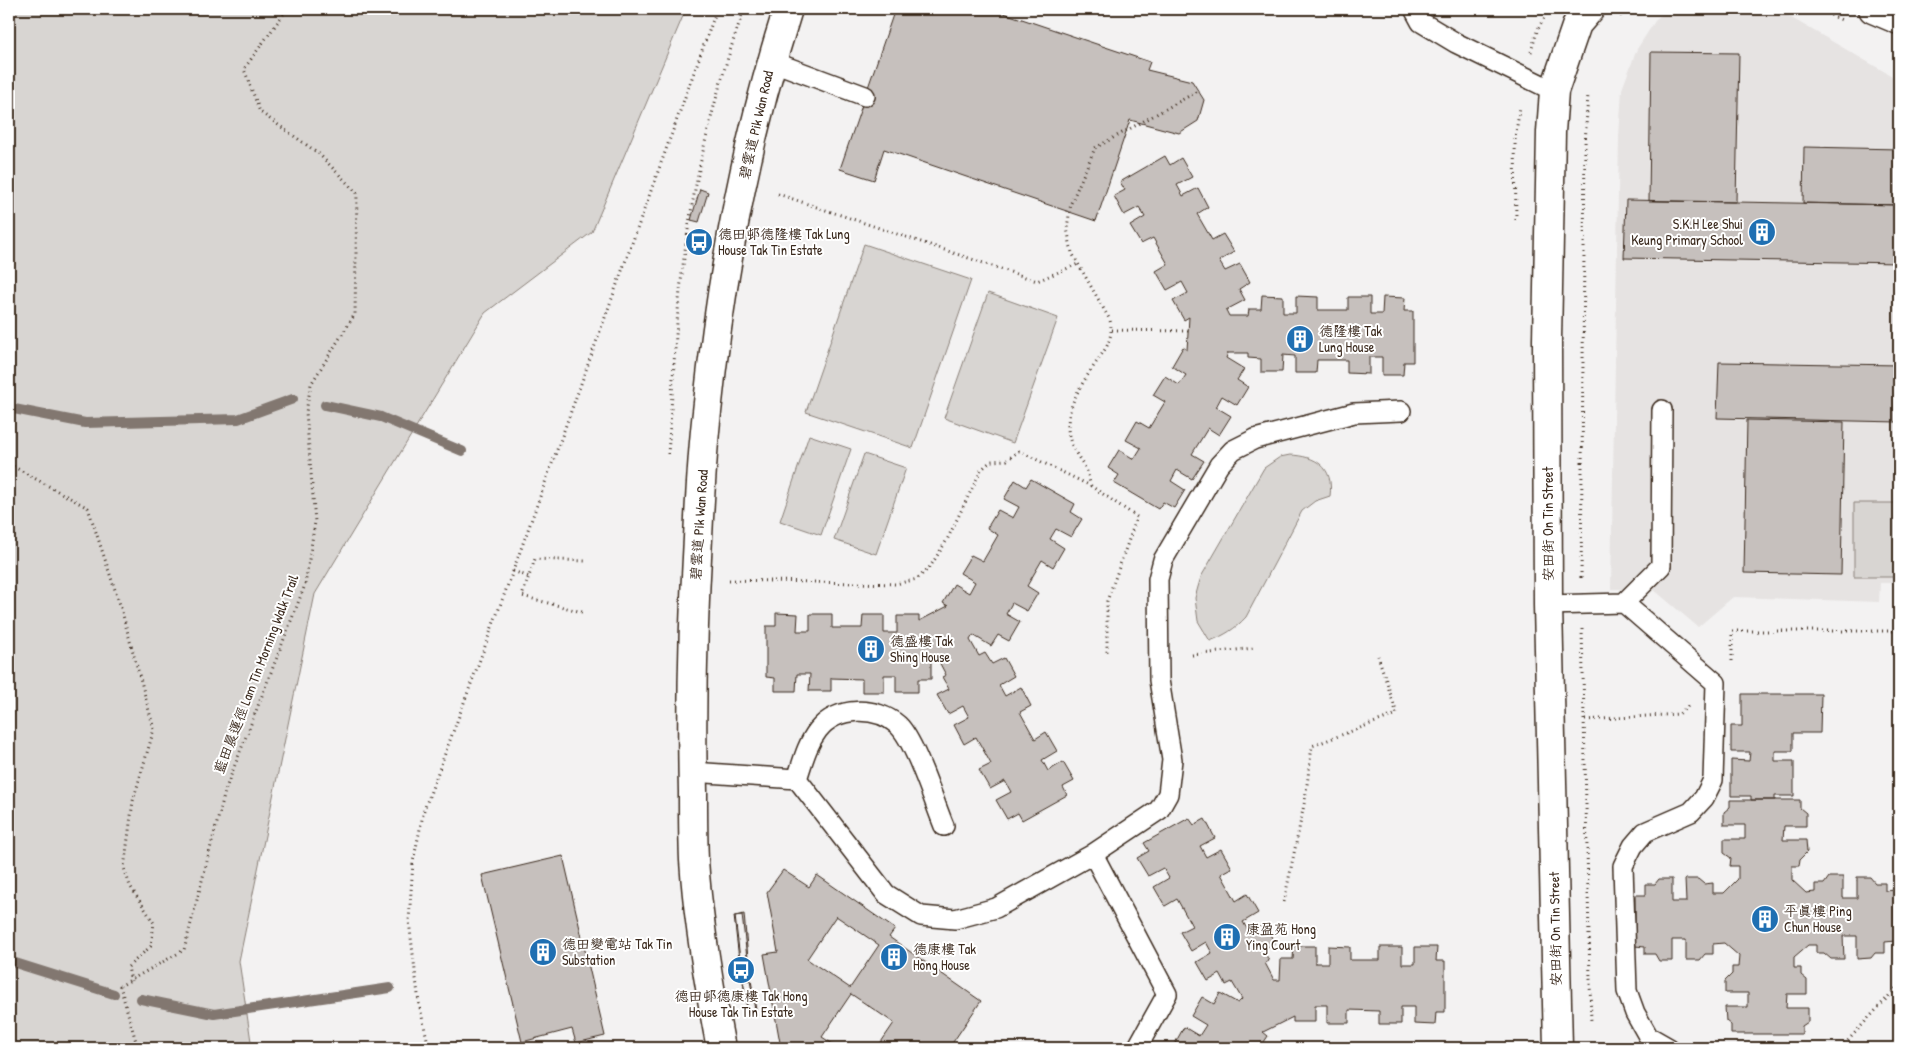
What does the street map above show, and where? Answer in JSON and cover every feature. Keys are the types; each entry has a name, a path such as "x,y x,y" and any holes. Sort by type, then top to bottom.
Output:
{"street":[{"name":"碧雲道 Pik Wan Road","path":"721,1048 708,976 694,859 692,655 706,414 729,251 771,61 788,9"},
{"path":"1873,9 1899,20"},
{"name":"安田街 On Tin Street","path":"1558,1048 1548,605 1547,340 1551,132 1554,91 1577,24 1602,14"}],"lane":[{"path":"1414,9 1421,22 1456,43 1554,91"},
{"path":"771,61 865,96"},
{"path":"1624,603 1660,566 1662,410"},
{"path":"692,772 797,778 886,894 921,916 955,919 996,908 1093,854 1159,810 1168,794 1172,760 1159,680 1158,579 1163,560 1219,465 1233,450 1255,439 1354,412 1401,411"},
{"path":"1548,605 1624,603 1716,683 1713,780 1707,792 1691,812 1645,832 1633,846 1624,866 1627,990 1635,1013 1648,1036 1669,1048"},
{"path":"797,778 808,746 819,728 837,716 851,712 880,714 898,726 911,744 944,826"},
{"path":"1093,854 1167,994 1137,1048"}],"path":[{"name":"藍田晨運徑 Lam Tin Morning Walk Trail","path":"130,980 184,950 226,788 304,585 315,522 306,412 311,384 355,314 357,193 318,153 260,112 244,69 287,9"},
{"path":"429,1048 419,1003 409,921 413,862 424,810 717,9"},
{"path":"668,454 675,337 691,211 699,167 727,58 744,9"},
{"path":"1602,14 1629,9"},
{"path":"1590,86 1587,95 1585,144 1581,604 1591,1028"},
{"path":"1091,486 1085,468 1074,452 1069,437 1068,421 1072,405 1106,348 1112,330 1110,320 1078,264 1068,240 1068,216 1095,148 1198,92"},
{"path":"778,194 1036,281 1078,264"},
{"path":"1112,330 1188,331"},
{"path":"728,580 896,584 917,579 930,567 947,540 981,470 991,461 1007,460 1020,451 1091,486 1137,518 1107,601 1106,653"},
{"path":"9,464 88,508 121,608 154,729 133,801 124,868 130,886 154,924 151,946 128,967 130,980 120,986 137,1045 140,1048"},
{"path":"582,612 522,596 535,559 586,561"},
{"path":"513,571 529,577"},
{"path":"1585,720 1678,714 1732,670 1732,632 1899,631"},
{"path":"1192,655 1254,648"},
{"path":"1284,902 1305,800 1312,746 1398,714 1378,656"},
{"path":"1841,1048 1899,985"}],"shaded area":[{"path":"9,9 686,9 592,232 485,313 315,594 239,961 252,1048 9,1048"},
{"path":"1671,9 1776,9 1899,80 1899,583 1880,583 1879,602 1733,597 1698,627 1653,589 1611,589 1619,137 1622,89 1637,49 1657,18"},
{"path":"864,244 971,280 913,448 806,412"},
{"path":"988,293 1058,318 1013,443 944,418"},
{"path":"809,435 851,449 821,535 780,521"},
{"path":"864,454 906,468 876,554 834,540"},
{"path":"1290,455 1308,458 1321,465 1329,478 1330,496 1315,501 1302,511 1246,617 1230,631 1210,641 1198,621 1195,598 1201,577 1264,468 1280,457"},
{"path":"1854,503 1899,503 1899,577 1854,577"}],"building":[{"path":"895,9 992,9 1150,62 1147,70 1192,81 1204,100 1198,121 1179,133 1130,120 1096,221 884,149 874,180 840,169"},
{"path":"1651,52 1739,53 1736,202 1649,201"},
{"path":"1804,147 1899,149 1899,205 1803,203"},
{"name":"德隆樓 Tak Lung House","path":"1165,156 1170,165 1181,158 1192,177 1177,185 1183,196 1198,188 1208,207 1197,214 1212,240 1223,234 1234,252 1219,261 1225,271 1240,264 1250,282 1239,289 1245,300 1226,310 1229,316 1248,316 1249,309 1261,309 1262,295 1283,296 1283,313 1296,313 1296,296 1318,297 1318,310 1348,310 1348,297 1370,297 1370,314 1382,314 1383,297 1405,298 1404,311 1413,311 1413,362 1404,362 1403,375 1382,375 1382,357 1369,357 1369,374 1347,373 1347,360 1317,360 1316,373 1295,373 1295,356 1283,355 1282,372 1261,372 1261,359 1248,358 1248,353 1228,353 1226,358 1244,369 1237,380 1248,387 1237,405 1222,396 1216,407 1231,416 1219,435 1208,428 1192,454 1204,461 1192,479 1177,470 1171,481 1185,490 1174,508 1163,502 1158,509 1114,483 1119,475 1108,468 1119,450 1134,459 1141,448 1126,440 1137,421 1149,428 1165,402 1153,395 1165,376 1179,385 1186,375 1172,366 1183,347 1187,350 1189,317 1184,320 1173,301 1188,293 1182,282 1167,290 1156,271 1168,264 1153,238 1141,244 1130,226 1145,217 1139,207 1124,215 1114,196 1125,190 1120,182"},
{"path":"700,189 708,192 699,222 691,220"},
{"name":"S.K.H Lee Shui Keung Primary School","path":"1626,200 1899,205 1899,263 1624,258"},
{"path":"1719,362 1899,365 1899,422 1717,418"},
{"path":"1747,420 1844,422 1841,575 1744,573"},
{"name":"德盛樓 Tak Shing House","path":"1031,479 1075,504 1071,512 1082,519 1071,537 1056,529 1050,539 1064,548 1053,567 1042,560 1027,586 1038,593 1027,611 1012,603 1006,614 1020,622 1009,641 998,635 991,646 973,635 970,640 979,656 985,653 992,664 1004,658 1014,676 999,685 1005,696 1021,687 1031,706 1020,712 1035,739 1046,732 1057,751 1042,760 1048,771 1063,762 1074,781 1063,787 1067,795 1022,820 1018,813 1007,819 996,800 1011,792 1005,781 990,789 979,770 991,764 976,737 964,744 954,725 969,717 963,706 948,714 937,695 949,689 942,677 946,675 937,658 931,658 931,679 918,679 918,692 896,692 896,675 884,675 884,692 862,692 862,679 831,678 831,691 809,691 810,674 797,674 796,691 775,691 775,678 766,677 766,626 776,626 776,613 798,614 797,631 810,631 810,614 832,614 832,628 862,628 863,615 884,615 884,633 897,633 897,616 919,616 919,621 948,606 943,603 954,584 969,593 975,582 960,573 971,555 983,561 998,535 987,528 998,510 1013,518 1019,507 1004,499 1015,480 1026,487"},
{"path":"1742,694 1821,694 1820,733 1793,733 1793,751 1775,751 1775,761 1794,761 1794,796 1775,796 1775,800 1751,800 1751,796 1731,796 1731,760 1749,761 1750,752 1731,752 1731,726 1742,726"},
{"name":"平真樓 Ping Chun House","path":"1730,800 1800,800 1800,808 1806,813 1806,826 1784,826 1783,840 1806,840 1807,852 1800,859 1799,866 1792,866 1792,880 1806,893 1815,892 1815,884 1824,884 1829,877 1843,877 1843,898 1857,898 1857,877 1870,877 1875,883 1885,883 1885,891 1895,890 1895,941 1885,942 1885,953 1875,953 1871,958 1857,959 1857,936 1843,936 1844,959 1831,959 1824,953 1816,953 1816,945 1808,945 1794,957 1794,968 1801,968 1801,975 1807,980 1807,994 1787,994 1786,1008 1808,1008 1808,1022 1802,1026 1802,1034 1731,1034 1731,1025 1726,1021 1725,1007 1748,1007 1748,993 1725,993 1725,981 1732,974 1732,967 1738,967 1739,956 1724,943 1713,944 1713,954 1705,954 1700,960 1686,960 1686,940 1672,940 1672,961 1659,961 1655,954 1645,954 1645,947 1635,946 1635,895 1646,895 1646,884 1655,884 1659,879 1672,879 1672,902 1686,902 1685,879 1698,879 1704,884 1713,883 1713,893 1724,893 1738,879 1738,866 1730,866 1731,858 1724,853 1724,839 1745,839 1745,825 1724,825 1724,812 1730,807"},
{"name":"康盈苑 Hong Ying Court","path":"1189,818 1194,825 1205,819 1215,838 1200,846 1206,857 1221,849 1232,868 1221,874 1236,901 1247,894 1258,913 1243,922 1249,932 1264,924 1275,943 1263,949 1269,961 1265,963 1274,980 1280,980 1281,959 1293,959 1294,946 1315,946 1315,963 1328,963 1328,946 1350,947 1350,960 1380,960 1380,947 1402,947 1402,964 1415,964 1415,947 1437,947 1436,961 1445,961 1445,1012 1436,1012 1435,1025 1414,1024 1414,1007 1401,1007 1401,1024 1379,1024 1379,1011 1349,1010 1349,1023 1327,1023 1327,1005 1315,1005 1315,1022 1293,1022 1293,1017 1263,1032 1268,1036 1260,1048 1247,1048 1243,1045 1241,1048 1179,1048 1174,1045 1184,1027 1199,1036 1206,1025 1191,1016 1202,997 1214,1004 1220,993 1238,1003 1242,999 1232,982 1226,985 1220,974 1208,981 1197,962 1212,953 1206,942 1191,951 1180,932 1192,926 1177,899 1165,906 1154,887 1169,878 1163,868 1148,876 1137,858 1149,851 1144,843"},
{"name":"德田變電站 Tak Tin Substation","path":"563,856 605,1036 576,1043 572,1029 522,1042 482,875"},
{"name":"德康樓 Tak Hong House","path":"783,870 809,887 817,875 895,929 889,937 981,1001 949,1048 877,1048 894,1023 851,994 822,1037 839,1048 781,1048 764,954 778,952 767,892","holes":["836,916 879,945 850,988 807,959"]},
{"path":"744,914 748,958 740,959 735,916"},
{"path":"742,915 747,958 739,959 734,916"},
{"path":"750,980 756,1016 748,1017 743,981"},
{"path":"751,980 757,1016 749,1017 743,981"}],"waterway":[{"path":"9,408 85,423 238,419 293,399"},
{"path":"325,405 381,417 462,451"},
{"path":"9,961 114,994"},
{"path":"141,999 214,1014 390,988"}],"place":[{"name":"S.K.H Lee Shui Keung Primary School","path":"1762,232"},
{"name":"德田邨德隆樓 Tak Lung House Tak Tin Estate","path":"699,242"},
{"name":"德隆樓 Tak Lung House","path":"1300,339"},
{"name":"德盛樓 Tak Shing House","path":"871,649"},
{"name":"平真樓 Ping Chun House","path":"1765,919"},
{"name":"康盈苑 Hong Ying Court","path":"1227,937"},
{"name":"德田變電站 Tak Tin Substation","path":"543,952"},
{"name":"德康樓 Tak Hong House","path":"894,957"},
{"name":"德田邨德康樓 Tak Hong House Tak Tin Estate","path":"741,970"}]}
